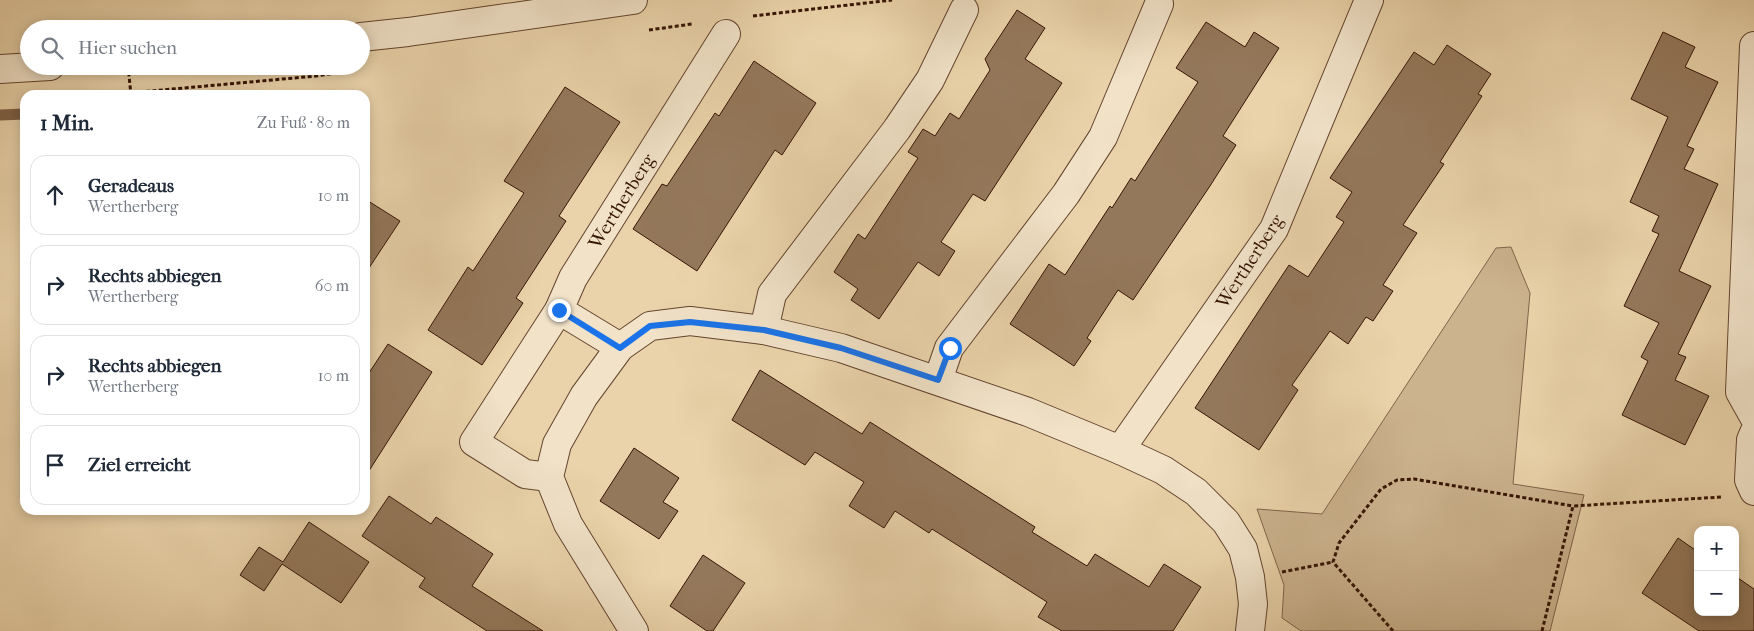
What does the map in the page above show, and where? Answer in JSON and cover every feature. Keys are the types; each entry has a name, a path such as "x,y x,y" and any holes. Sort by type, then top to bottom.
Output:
{"street":[{"path":"370,36 633,0"},
{"name":"Wertherberg","path":"1120,450 1274,229 1369,0"},
{"path":"938,380 950,348 1066,194 1103,136 1159,4"},
{"path":"764,330 772,294 897,129 930,80 964,10"},
{"name":"Wertherberg","path":"549,477 525,474 474,442 559,310 573,278 726,34"},
{"path":"1754,46 1740,392 1754,416"},
{"path":"0,70 20,68"},
{"path":"559,310 620,348"},
{"path":"634,631 568,524 549,477 557,444 584,396 620,348 650,326 690,322 764,330 841,348 1028,412 1163,470 1196,492 1226,522 1243,549 1254,604 1250,631"},
{"path":"1754,433 1751,440 1749,480 1754,491"}],"path":[{"path":"129,75 131,90"},
{"path":"172,90 316,76"},
{"path":"1333,562 1339,543 1375,496 1381,489 1397,480 1414,479 1573,506 1725,497"},
{"path":"1542,631 1573,506"},
{"path":"1250,577 1333,562"},
{"path":"1333,562 1393,631"}],"shaded area":[{"path":"1511,247 1530,293 1513,484 1584,495 1550,631 1301,631 1282,618 1284,585 1257,509 1322,514 1496,248"}],"building":[{"path":"1017,10 1045,28 1025,59 1062,83 985,201 973,194 941,242 955,251 939,276 918,262 879,319 851,300 858,289 834,272 858,234 865,239 918,158 908,152 923,129 935,136 950,113 959,119 990,70 985,59"},
{"path":"1206,22 1245,47 1254,32 1279,48 1223,136 1236,145 1210,186 1133,300 1118,290 1087,338 1091,341 1074,366 1010,324 1049,264 1065,275 1110,206 1112,208 1131,178 1135,181 1198,82 1176,68"},
{"path":"1663,32 1695,47 1685,67 1718,82 1687,146 1694,149 1684,169 1718,184 1679,271 1711,286 1678,354 1686,357 1675,380 1709,396 1685,445 1622,415 1648,361 1641,357 1659,323 1624,306 1659,234 1652,231 1659,216 1630,202 1668,117 1631,99"},
{"path":"1447,45 1491,74 1478,94 1482,96 1440,162 1444,164 1403,225 1417,233 1383,285 1393,291 1373,321 1366,317 1348,344 1330,331 1292,385 1298,390 1259,450 1195,408 1289,265 1308,277 1344,222 1336,217 1352,192 1330,178 1414,52 1434,65"},
{"path":"754,61 816,103 782,155 775,150 697,271 633,229 662,184 667,186 715,113 719,116"},
{"path":"565,87 620,122 559,216 566,221 516,298 523,303 482,365 428,330 468,267 473,271 524,193 504,181"},
{"path":"370,202 400,221 370,266"},
{"path":"388,344 432,372 370,469 370,371"},
{"path":"760,370 862,434 870,422 1035,527 1032,532 1087,566 1095,554 1149,587 1164,564 1201,587 1173,631 1062,631 1038,617 1047,602 932,529 929,533 895,511 884,528 849,506 864,482 815,452 805,465 732,420"},
{"path":"634,448 679,478 663,502 678,511 659,539 600,501"},
{"path":"389,496 431,524 436,517 493,554 472,586 543,631 487,631 419,587 425,578 362,536"},
{"path":"309,522 369,562 341,603 282,564 264,591 240,575 259,547 283,562"},
{"path":"1678,538 1694,549 1694,616 1739,616 1739,579 1754,589 1754,631 1699,631 1642,593"},
{"path":"703,555 745,583 713,631 707,631 670,606"}],"waterway":[{"path":"0,115 20,114"}],"route":[{"path":"559,310 620,348 650,326 690,322 764,330 841,348 938,380 950,348"}]}
